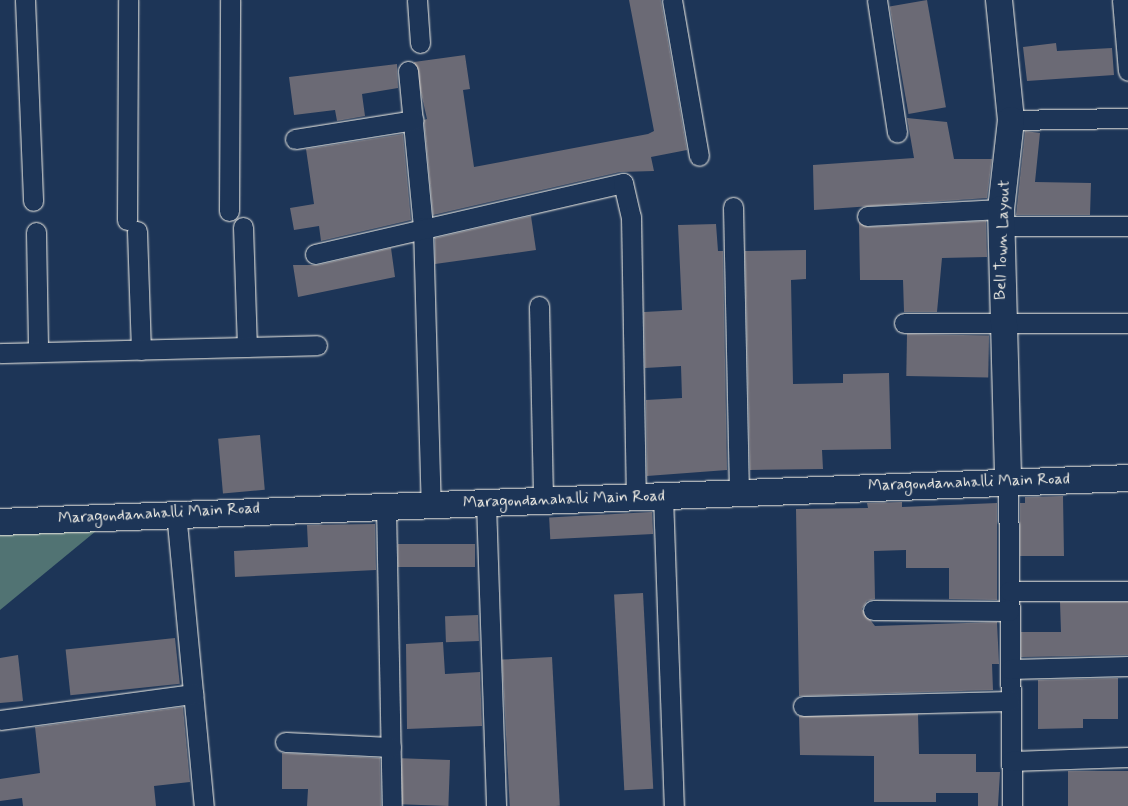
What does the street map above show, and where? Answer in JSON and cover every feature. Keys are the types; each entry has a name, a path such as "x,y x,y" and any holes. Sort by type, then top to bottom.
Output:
{"street":[{"path":"25,0 33,201"},
{"path":"128,0 132,226 141,350"},
{"path":"229,211 230,0"},
{"path":"417,0 420,43"},
{"path":"672,0 699,156"},
{"path":"876,0 897,132"},
{"name":"Bell Town Layout","path":"999,0 1011,120 1001,218 1001,323 1008,480"},
{"path":"1122,0 1128,71"},
{"path":"408,71 423,227 431,506"},
{"path":"1011,120 1128,118"},
{"path":"295,139 413,120"},
{"path":"315,254 423,227 624,183 631,217 636,497"},
{"path":"733,207 739,491"},
{"path":"867,216 1001,218 1128,226"},
{"path":"243,227 247,347"},
{"path":"36,232 38,352"},
{"path":"539,306 543,501"},
{"path":"904,323 1128,323"},
{"path":"0,353 317,345"},
{"name":"Maragondanahalli Main Road","path":"0,522 176,512 431,506 1008,480 1128,478"},
{"path":"1008,480 1012,806"},
{"path":"663,496 674,806"},
{"path":"486,503 496,806"},
{"path":"386,506 392,806"},
{"path":"176,512 204,806"},
{"path":"1009,591 1128,590"},
{"path":"873,610 1009,611"},
{"path":"1010,669 1128,666"},
{"path":"0,720 193,694"},
{"path":"804,706 1010,702"},
{"path":"285,742 391,747"},
{"path":"1011,761 1128,757"}],"green space":[{"path":"96,531 0,610 0,533"}],"building":[{"path":"629,0 661,0 687,150 651,157 654,171 620,172 433,215 424,120 427,119 414,62 465,55 470,89 463,90 474,167 648,134 654,131"},
{"path":"927,0 946,107 909,114 890,7"},
{"path":"1056,43 1057,51 1112,48 1114,75 1027,81 1023,47"},
{"path":"397,64 398,88 362,94 365,116 337,121 335,110 294,115 289,77"},
{"path":"907,118 947,122 954,159 992,159 987,198 814,210 813,165 914,158"},
{"path":"1025,131 1040,133 1035,182 1091,183 1090,215 1016,215"},
{"path":"403,134 411,220 321,241 319,226 294,230 290,208 314,204 306,149"},
{"path":"531,216 536,250 435,264 435,238"},
{"path":"986,221 987,257 942,258 937,312 904,312 903,280 860,280 859,223 868,227"},
{"path":"716,224 718,251 723,251 727,470 647,476 646,400 682,398 681,366 645,368 644,312 682,310 678,225"},
{"path":"391,248 395,277 298,297 293,265 318,265"},
{"path":"806,250 806,279 791,280 793,384 843,383 843,374 889,373 891,449 822,450 823,469 750,470 745,251"},
{"path":"907,334 989,335 988,377 906,376"},
{"path":"260,435 265,490 223,493 218,439"},
{"path":"1063,496 1064,556 1020,556 1020,503 1025,503 1025,497"},
{"path":"902,502 902,507 997,503 997,600 949,599 949,568 906,568 906,550 874,551 875,599 867,601 862,609 875,626 997,622 999,664 992,664 993,690 799,696 796,509 868,508 867,503"},
{"path":"652,512 653,534 550,539 549,517"},
{"path":"375,524 376,570 235,577 234,551 308,547 307,525"},
{"path":"398,544 475,544 475,567 398,567"},
{"path":"643,593 653,789 624,790 614,595"},
{"path":"1060,602 1128,602 1128,655 1021,657 1021,632 1061,632"},
{"path":"478,615 479,641 446,642 445,616"},
{"path":"175,638 180,684 70,695 66,649"},
{"path":"443,642 445,674 480,672 482,726 407,729 406,644"},
{"path":"18,655 23,701 0,703 0,658"},
{"path":"552,657 560,806 510,806 502,660"},
{"path":"1118,678 1118,719 1083,719 1083,728 1038,729 1038,680"},
{"path":"183,707 190,782 154,786 156,806 23,806 22,798 0,801 0,779 40,773 35,727"},
{"path":"918,714 919,754 976,754 976,772 1000,772 998,806 978,806 978,793 936,793 936,802 874,802 874,756 800,755 799,716"},
{"path":"282,753 380,758 381,806 307,806 308,789 282,789"},
{"path":"402,758 450,760 448,806 400,804"},
{"path":"1068,771 1128,771 1128,806 1068,806"}]}
